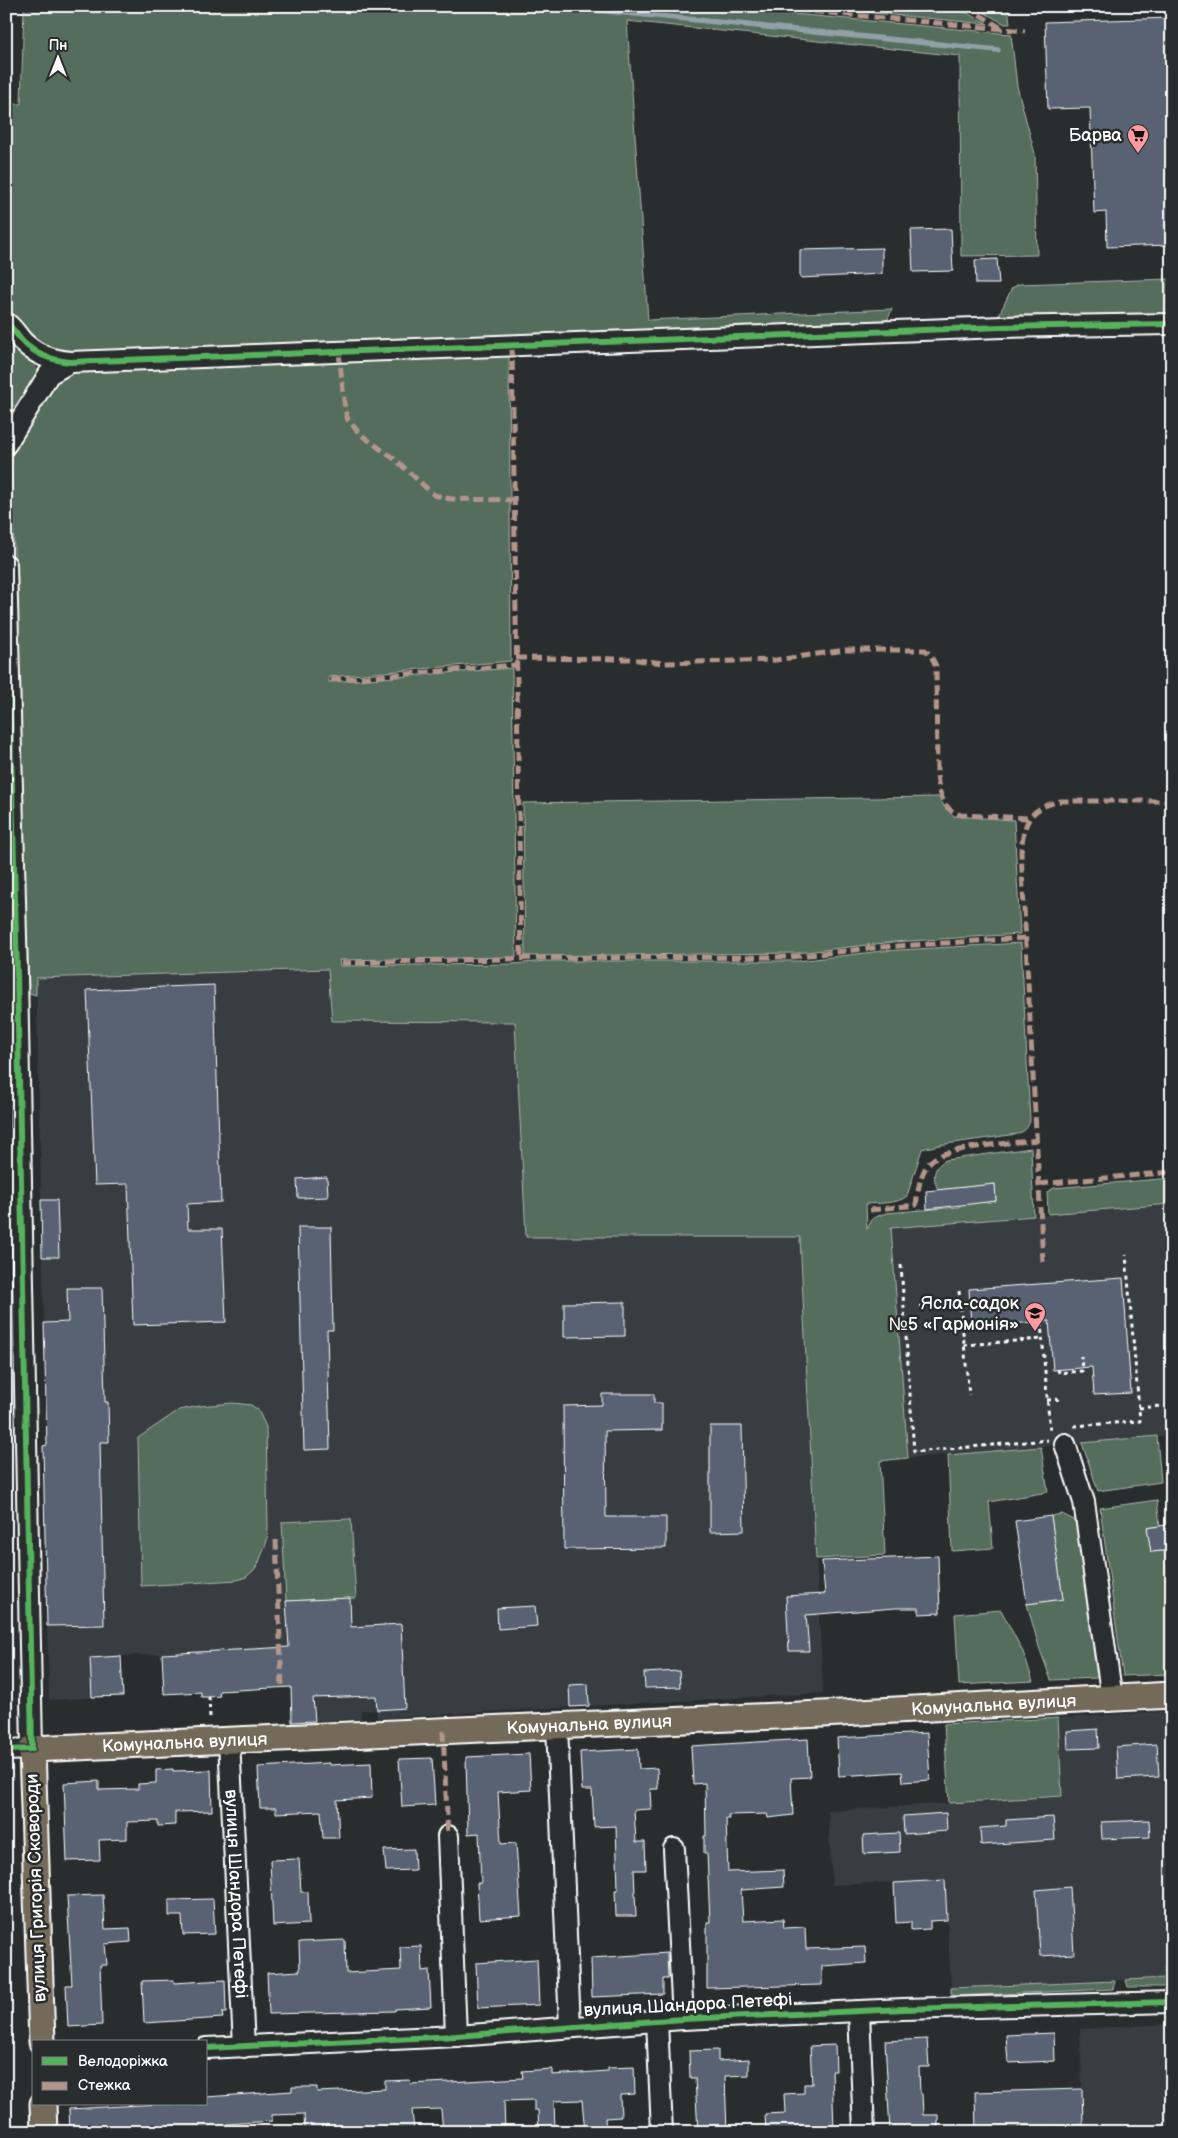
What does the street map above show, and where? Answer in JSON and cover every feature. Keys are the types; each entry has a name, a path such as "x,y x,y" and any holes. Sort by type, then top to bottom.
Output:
{"main road":[{"name":"Комунальна вулиця","path":"32,1749 557,1726 1172,1695"},
{"name":"вулиця Григорія Сковороди","path":"32,1749 42,2040"},
{"path":"44,2106 44,2132"}],"street":[{"path":"6,323 22,341 38,354 52,360 70,362 1002,327 1172,324"},
{"path":"6,444 49,374 70,362"},
{"name":"вулиця Григорія Сковороди","path":"6,565 17,985 32,1749"},
{"path":"1065,1444 1084,1502 1112,1699"},
{"name":"вулиця Шандора Петефі","path":"557,1726 570,2027"},
{"name":"вулиця Шандора Петефі","path":"229,1740 244,2047"},
{"name":"Комунальна вулиця","path":"6,1750 32,1749"},
{"path":"448,1836 456,2036"},
{"name":"вулиця Шандора Петефі","path":"674,1849 682,2019"},
{"name":"вулиця Шандора Петефі","path":"208,2048 456,2036 657,2020 859,2011 1172,2002"},
{"path":"859,2011 864,2132"},
{"path":"657,2020 662,2132"}],"path":[{"path":"1073,1426 1140,1421 1126,1254"},
{"path":"901,1265 914,1452 1051,1440 1041,1322"},
{"path":"958,1291 969,1395"},
{"path":"920,1306 960,1303"},
{"path":"964,1344 1042,1339"},
{"path":"1058,1370 1059,1373 1082,1371 1081,1356"},
{"path":"1048,1400 1061,1399"},
{"path":"1139,1408 1161,1406"},
{"path":"209,1697 210,1717"}],"shaded area":[{"path":"329,969 332,1021 516,1022 526,1237 800,1237 823,1693 377,1718 377,1710 361,1710 361,1719 292,1722 290,1687 220,1691 220,1696 201,1697 201,1692 162,1654 121,1656 123,1696 49,1700 43,1446 47,1445 36,978"},
{"name":"Ясла-садок №5 «Гармонія»","path":"1171,1204 1172,1435 908,1458 891,1228"},
{"path":"1172,1711 1172,1966 1165,1967 1166,1978 951,1988 945,1880 832,1885 828,1811 1062,1796 1058,1718"},
{"path":"1172,2024 1172,2132 976,2132 975,2092 1082,2089 1080,2029"}],"green space":[{"path":"24,6 706,6 1011,34 1017,86 1035,154 1037,255 961,256 960,56 627,21 648,320 892,309 888,319 884,322 69,354 58,352 34,339 6,312 6,104 21,104"},
{"path":"801,6 935,6 967,13 988,24"},
{"path":"972,6 1008,6 1010,24 1005,24"},
{"path":"1172,279 1172,316 997,319 1012,288 1019,284"},
{"path":"6,331 28,353 37,372 33,383 18,407 6,404"},
{"path":"509,352 511,661 329,677 329,682 512,668 516,957 339,960 340,966 513,964 546,961 798,961 882,951 1021,943 1030,1121 1028,1126 1024,1131 1017,1134 922,1149 907,1196 893,1202 866,1204 867,1229 873,1218 886,1213 959,1207 960,1204 996,1201 995,1184 938,1190 934,1176 936,1169 946,1160 1031,1148 1034,1216 891,1228 908,1458 880,1461 885,1555 816,1559 800,1237 526,1237 515,1022 332,1021 328,969 36,978 36,995 29,993 11,463 13,449 50,383 64,372"},
{"path":"939,797 945,808 954,816 1014,820 1020,934 893,942 797,953 525,956 523,803"},
{"path":"1172,1178 1172,1213 1170,1204 1048,1214 1047,1192 1054,1188"},
{"path":"233,1403 251,1405 258,1410 266,1427 268,1528 267,1541 259,1562 246,1577 237,1580 141,1586 138,1438 179,1410"},
{"path":"1157,1436 1161,1482 1098,1491 1082,1443"},
{"path":"1041,1447 1048,1492 989,1502 993,1548 952,1551 948,1455"},
{"path":"1157,1500 1160,1526 1147,1528 1151,1552 1164,1551 1169,1586 1172,1586 1172,1674 1123,1676 1100,1508"},
{"path":"1062,1514 1076,1521 1097,1678 1051,1680 1039,1647 1027,1604 1063,1599 1051,1516"},
{"path":"351,1519 356,1598 286,1601 282,1522"},
{"path":"1001,1610 1023,1652 1033,1681 959,1685 955,1614"},
{"path":"1058,1718 1062,1796 949,1803 944,1724"},
{"path":"1164,1966 1172,1966 1172,1987 1128,1987 1126,1980 1165,1978"},
{"path":"1115,1981 1113,1989 954,1996 951,1993 951,1988"}],"building":[{"name":"Барва","path":"1172,18 1172,245 1107,247 1106,212 1094,213 1090,108 1048,109 1045,22"},
{"path":"951,229 953,271 913,272 911,230"},
{"path":"882,248 882,274 800,278 800,250"},
{"path":"997,259 999,284 976,284 975,260"},
{"path":"214,985 221,1202 187,1204 188,1229 222,1229 226,1322 133,1325 128,1184 95,1185 87,990"},
{"path":"327,1177 328,1197 298,1198 297,1179"},
{"path":"995,1184 996,1201 927,1209 926,1191"},
{"path":"41,1200 57,1200 59,1257 42,1257"},
{"path":"298,1227 331,1227 333,1330 327,1330 330,1449 304,1450"},
{"path":"1123,1278 1131,1393 1094,1395 1092,1367 1053,1370 1049,1321 971,1327 969,1289"},
{"path":"67,1288 102,1288 105,1402 108,1402 109,1442 100,1442 104,1625 47,1626 43,1446 47,1445 44,1323 68,1322"},
{"path":"625,1302 625,1336 564,1337 564,1303"},
{"path":"602,1394 654,1394 654,1403 662,1403 662,1430 605,1431 606,1517 666,1517 666,1548 564,1549 563,1406 602,1405"},
{"path":"710,1426 742,1426 744,1531 710,1532"},
{"path":"1051,1516 1063,1599 1027,1604 1015,1521"},
{"path":"1172,1524 1172,1550 1151,1552 1147,1528"},
{"path":"938,1556 940,1613 919,1614 919,1608 895,1608 806,1615 809,1651 789,1651 786,1596 825,1594 822,1561"},
{"path":"350,1598 351,1627 401,1624 405,1708 377,1710 376,1696 313,1698 315,1721 292,1722 291,1687 219,1691 220,1696 209,1697 201,1697 201,1692 164,1694 162,1654 289,1647 286,1601"},
{"path":"535,1606 537,1626 498,1629 497,1608"},
{"path":"121,1656 123,1696 92,1697 90,1658"},
{"path":"679,1671 680,1687 645,1688 644,1673"},
{"path":"588,1684 589,1706 570,1707 569,1685"},
{"path":"1098,1729 1099,1748 1068,1749 1067,1731"},
{"path":"927,1733 930,1780 903,1782 902,1772 839,1776 837,1738"},
{"path":"808,1739 810,1777 791,1778 793,1815 768,1818 767,1814 728,1815 729,1819 726,1819 728,1872 783,1870 784,1887 741,1890 743,1921 783,1919 784,1928 805,1927 806,1949 865,1947 866,1963 822,1966 822,1985 707,1988 707,1922 710,1922 707,1853 704,1853 704,1836 706,1836 705,1783 693,1784 691,1746"},
{"path":"1157,1744 1159,1777 1118,1779 1116,1747"},
{"path":"638,1749 639,1769 657,1768 658,1789 650,1789 651,1809 634,1810 636,1842 645,1842 646,1870 634,1870 636,1916 616,1916 615,1890 618,1890 616,1826 594,1827 592,1790 582,1790 580,1752"},
{"path":"529,1754 531,1790 498,1792 501,1844 516,1843 521,1916 479,1919 477,1883 481,1883 479,1833 468,1834 466,1757"},
{"path":"432,1758 435,1805 402,1807 399,1759"},
{"path":"329,1763 329,1765 371,1763 372,1798 337,1800 339,1838 323,1838 321,1811 276,1813 276,1808 260,1808 258,1767"},
{"path":"173,1769 173,1771 211,1770 212,1811 175,1812 175,1825 158,1826 158,1821 127,1822 127,1839 99,1840 100,1860 67,1861 64,1783 99,1781 99,1790 138,1789 138,1784 156,1783 156,1770"},
{"path":"946,1813 947,1831 904,1834 903,1816"},
{"path":"1053,1817 1055,1840 981,1845 980,1828 1006,1826 1006,1820"},
{"path":"1149,1820 1150,1837 1102,1839 1101,1822"},
{"path":"899,1833 900,1852 864,1854 863,1835"},
{"path":"414,1849 415,1870 386,1871 384,1850"},
{"path":"299,1859 301,1892 308,1892 309,1924 273,1926 270,1860"},
{"path":"945,1880 947,1920 930,1921 930,1929 911,1930 911,1922 896,1923 894,1883"},
{"path":"1070,1887 1074,1954 1040,1956 1036,1890"},
{"path":"103,1895 105,1929 130,1928 131,1942 105,1944 107,1965 100,1965 102,2025 68,2027 66,1985 72,1985 67,1896"},
{"path":"213,1899 215,1934 183,1935 182,1916 169,1916 169,1900"},
{"path":"345,1940 346,1973 401,1970 400,1947 421,1946 422,1971 429,1970 431,2007 395,2009 395,2011 269,2014 267,1973 300,1971 299,1942"},
{"path":"667,1953 668,1979 663,1979 663,1994 592,1997 591,1958"},
{"path":"537,1959 539,2005 478,2008 476,1963"},
{"path":"174,1980 174,1983 225,1980 226,2013 222,2013 223,2018 144,2023 142,1981"},
{"path":"1054,2033 1055,2061 1008,2063 1006,2035"},
{"path":"927,2039 929,2067 919,2067 920,2094 922,2094 923,2115 938,2115 938,2132 890,2132 885,2041"},
{"path":"835,2045 836,2071 832,2071 834,2131 766,2132 765,2114 785,2113 784,2094 804,2093 804,2084 812,2084 810,2046"},
{"path":"718,2050 718,2061 749,2059 749,2075 725,2076 727,2132 698,2132 695,2078 690,2078 689,2051"},
{"path":"634,2067 635,2094 620,2095 621,2117 605,2118 606,2132 585,2132 582,2100 554,2101 555,2132 539,2132 538,2110 534,2110 534,2100 504,2101 505,2132 443,2132 441,2109 412,2110 414,2132 305,2132 304,2114 272,2115 272,2121 227,2124 227,2132 70,2132 69,2109 123,2106 208,2106 208,2097 292,2091 292,2087 317,2087 317,2092 385,2089 385,2081 410,2080 411,2084 523,2078 522,2071 552,2069 552,2075 608,2071 608,2068"},
{"path":"1082,2089 1083,2125 1018,2127 1018,2132 976,2132 975,2092"}],"waterway":[{"path":"556,6 998,50"}],"marked path":[{"path":"754,6 1025,31"},
{"path":"951,6 972,10 1001,28"},
{"path":"512,346 521,960"},
{"path":"339,352 345,410 348,420 360,434 397,461 434,495 451,499 514,500"},
{"path":"516,658 630,659 662,663 776,660 845,650 925,650 930,654 936,666 937,776 939,788 946,805 955,813 961,815 1028,818"},
{"path":"331,680 516,665"},
{"path":"1043,1262 1021,852 1024,832 1035,812 1050,804 1061,801 1172,801"},
{"path":"341,963 545,958 790,957 882,947 1026,938"},
{"path":"870,1210 916,1205 924,1170 938,1156 964,1149 1037,1140"},
{"path":"1039,1184 1172,1172"},
{"path":"276,1540 282,1687"},
{"path":"443,1731 448,1836"}],"cycle path":[{"path":"6,323 33,350 56,360 70,362 1002,327 1172,324"},
{"path":"6,565 17,975 32,1749 6,1750"},
{"path":"208,2048 456,2036 683,2019 903,2009 1172,2002"}],"place":[{"name":"Барва","path":"1138,154"},
{"name":"Ясла-садок №5 «Гармонія»","path":"1035,1332"}]}
